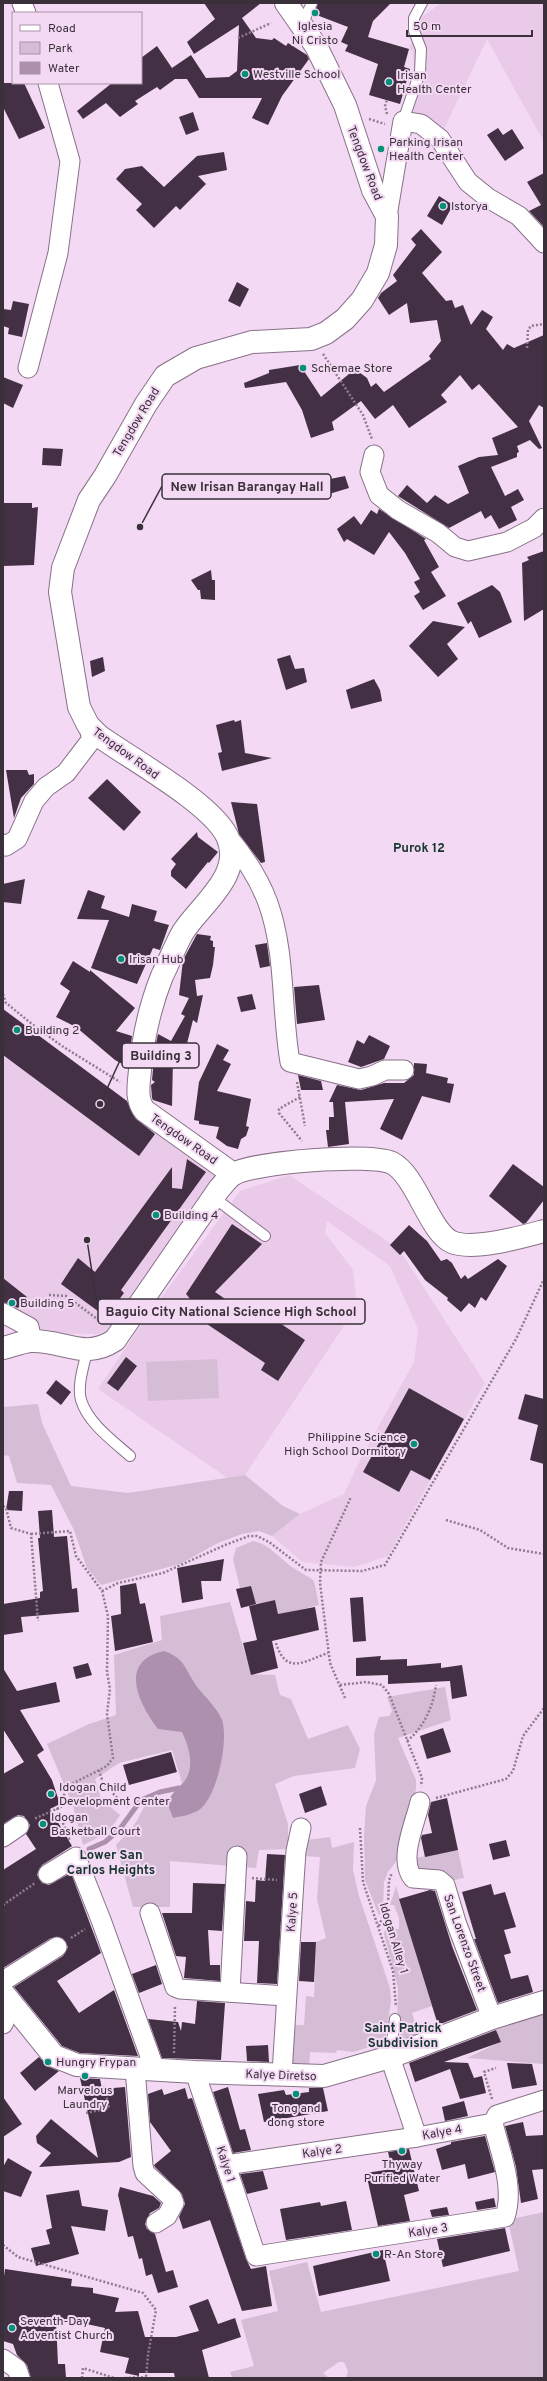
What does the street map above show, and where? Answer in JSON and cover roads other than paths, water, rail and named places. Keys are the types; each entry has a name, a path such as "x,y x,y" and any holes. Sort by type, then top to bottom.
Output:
{"street":[{"name":"Tengdow Road","path":"286,3 302,24 334,81 373,190 388,216 386,245 378,273 362,300 345,319 326,333 311,339 252,342 196,358 166,376 146,404 106,476 89,500 63,568 60,592 79,707 88,725 99,736 203,808 216,820 247,862 268,903 278,954 290,1062 359,1078 372,1076 385,1070 404,1070"},
{"path":"28,368 58,253 70,161 48,84"},
{"path":"388,216 396,123 421,124 440,140 468,182 488,198 519,216 544,243"},
{"path":"374,456 370,472 379,495 398,510 438,533 455,547 468,551 507,542 534,528 544,518"},
{"path":"3,844 6,846 17,839 34,801 46,787 66,773 92,740 88,725"},
{"name":"Tengdow Road","path":"227,836 231,853 226,874 219,890 183,933 158,989 141,1046 138,1087 139,1101 145,1111 233,1174"},
{"path":"3,1348 32,1341 87,1351 106,1346 115,1340 146,1298 213,1197 233,1174 263,1167 333,1158 392,1163 404,1174 430,1216 451,1242 467,1245 523,1237 544,1231"},
{"path":"3,1313 29,1327 32,1341"},
{"name":"San Lorenzo Street","path":"420,1802 407,1854 408,1872 413,1878 439,1880 445,1885 456,1922 492,2018"},
{"path":"3,1836 19,1826"},
{"name":"Kalye 5","path":"282,2074 296,1851 301,1828"},
{"path":"230,1992 236,1856"},
{"path":"48,1874 76,1857 102,1920 155,2070 143,2166 145,2172 167,2192 174,2203 167,2216 156,2223"},
{"path":"150,1914 175,1987 286,1996"},
{"path":"3,1981 57,1947"},
{"path":"3,2024 7,1998"},
{"name":"Kalye Diretso","path":"7,1998 50,2051 60,2059 77,2065 195,2072 324,2076 390,2057 492,2018 544,2002"},
{"name":"Kalye 4","path":"390,2057 418,2137 495,2119 544,2100"},
{"name":"Kalye 1","path":"195,2072 256,2256"},
{"name":"Kalye 3","path":"256,2256 505,2217 509,2205 508,2183 495,2119"},
{"name":"Kalye 2","path":"226,2165 418,2137"},
{"path":"3,2359 16,2369 20,2378"}],"lane":[{"path":"302,24 312,3"},
{"path":"396,123 420,72 421,49 414,32 414,18 422,3"},
{"path":"213,1197 265,1236"},
{"path":"87,1351 80,1384 81,1400 94,1423 130,1456"},
{"path":"390,2057 395,2019"}],"water":[{"path":"164,1651 172,1654 185,1666 198,1688 217,1711 222,1720 224,1729 223,1754 216,1782 211,1794 205,1804 196,1812 173,1818 169,1807 169,1800 187,1777 190,1764 189,1751 182,1732 158,1729 144,1707 136,1684 137,1673 141,1664 150,1656"}],"waterway":[{"path":"89,1849 105,1842 119,1830 141,1800 160,1792 179,1788"}],"place":[{"name":"Iglesia Ni Cristo","path":"315,13"},
{"name":"Westville School","path":"245,74"},
{"name":"Irisan Health Center","path":"389,82"},
{"name":"Parking Irisan Health Center","path":"381,149"},
{"name":"Istorya","path":"443,206"},
{"name":"Schemae Store","path":"303,368"},
{"name":"New Irisan Barangay Hall","path":"140,527"},
{"name":"Irisan Hub","path":"121,959"},
{"name":"Building 2","path":"17,1030"},
{"name":"Building 3","path":"100,1104"},
{"name":"Building 4","path":"156,1215"},
{"name":"Baguio City National Science High School","path":"87,1240"},
{"name":"Building 5","path":"12,1303"},
{"name":"Philippine Science High School Dormitory","path":"414,1444"},
{"name":"Idogan Child Development Center","path":"51,1794"},
{"name":"Idogan Basketball Court","path":"43,1824"},
{"name":"Hungry Frypan","path":"48,2062"},
{"name":"Marvelous Laundry","path":"85,2076"},
{"name":"Tong and dong store","path":"296,2094"},
{"name":"Thyway Purified Water","path":"402,2151"},
{"name":"R-An Store","path":"376,2254"},
{"name":"Seventh-Day Adventist Church","path":"12,2328"}],"district":[{"name":"Purok 12","path":"419,847"},
{"name":"Lower San Carlos Heights","path":"111,1862"},
{"name":"Saint Patrick Subdivision","path":"403,2034"}]}
